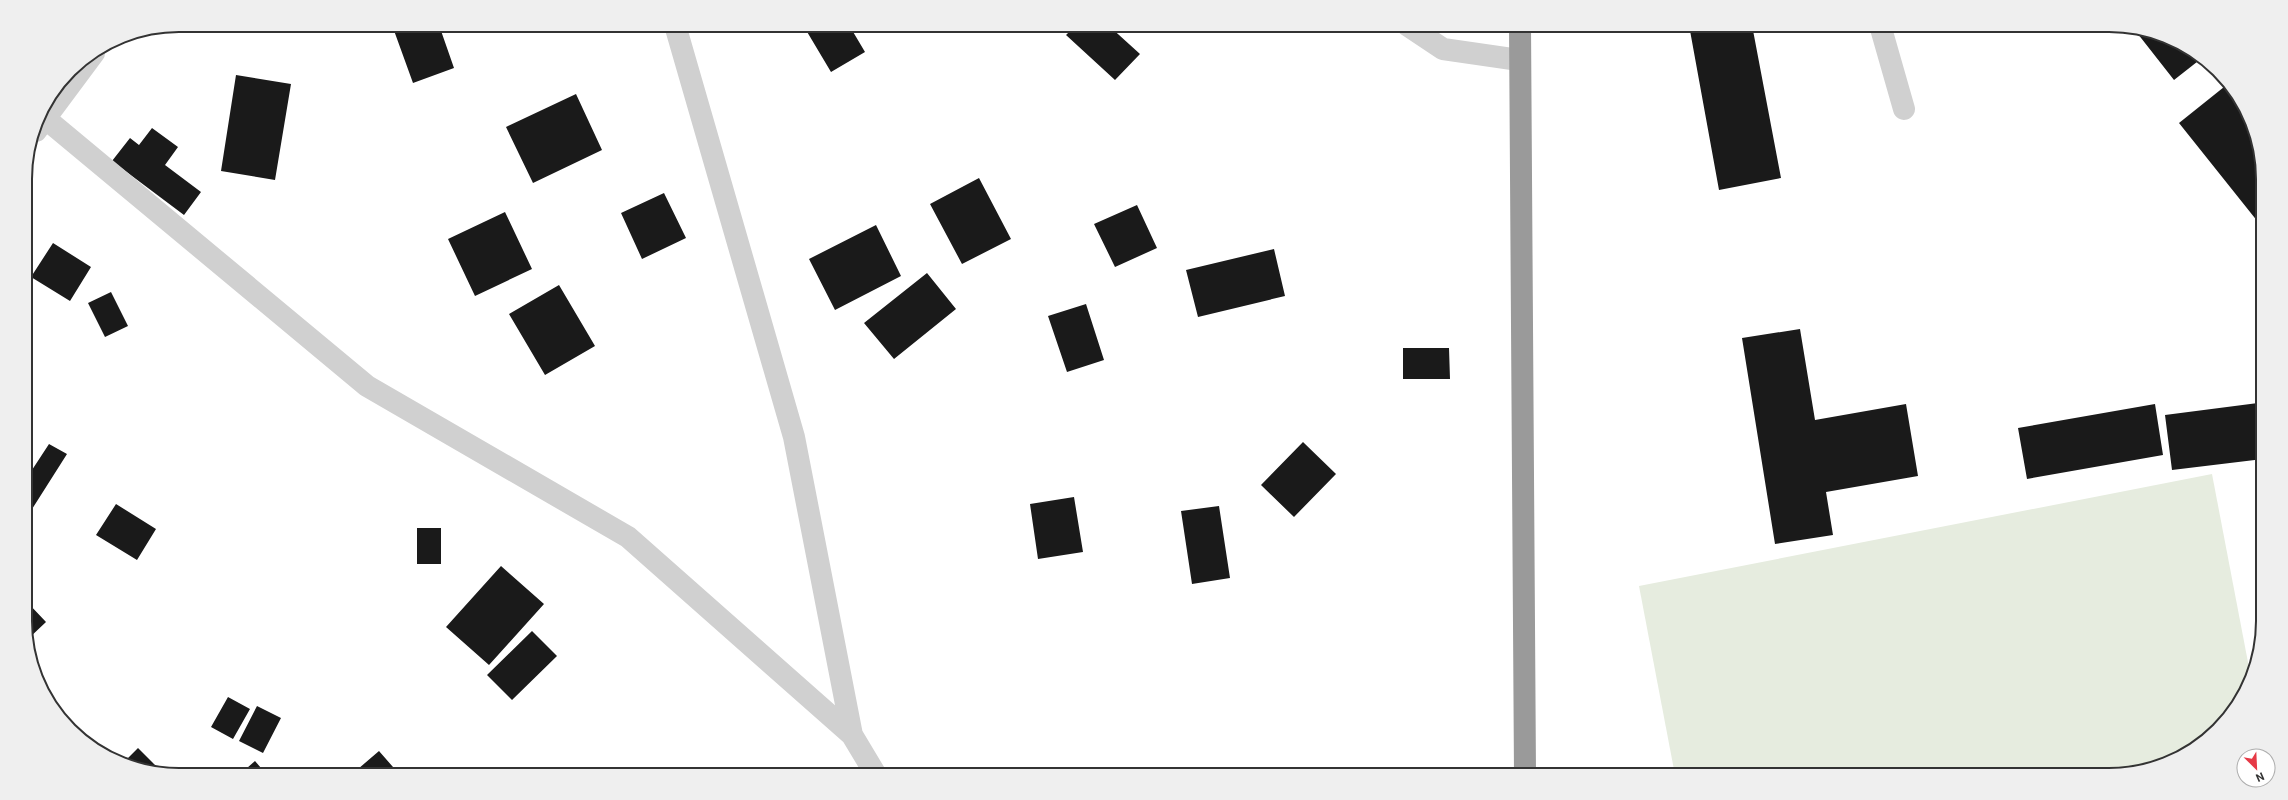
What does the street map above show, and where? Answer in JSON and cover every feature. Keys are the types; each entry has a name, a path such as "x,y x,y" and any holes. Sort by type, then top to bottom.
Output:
{"highway":[{"path":"1520,32 1524,768"}],"street":[{"path":"677,32 794,437 852,735"},
{"path":"1418,32 1443,49 1519,60"},
{"path":"1882,32 1904,110"},
{"path":"49,110 81,70"},
{"path":"43,123 367,386 628,537 852,735 872,768"}],"shaded area":[{"path":"2212,474 2249,666 2241,686 2231,703 2213,725 2198,738 2165,757 2128,767 1674,768 1639,586"}],"building":[{"path":"395,32 441,32 454,68 413,83"},
{"path":"807,32 853,32 865,52 831,72"},
{"path":"1069,32 1116,32 1140,54 1115,80 1066,35"},
{"path":"1690,32 1753,32 1781,178 1719,190"},
{"path":"2139,35 2174,47 2197,62 2174,80"},
{"path":"236,75 291,84 275,180 221,171"},
{"path":"2224,87 2226,90 2241,114 2251,141 2256,170 2256,219 2179,123"},
{"path":"576,94 602,150 533,183 506,127"},
{"path":"152,128 178,147 165,165 201,192 184,215 112,161 130,138 139,145"},
{"path":"979,178 1011,239 962,264 930,204"},
{"path":"664,193 686,238 642,259 621,213"},
{"path":"1137,205 1157,248 1115,267 1094,224"},
{"path":"505,212 532,269 475,296 448,239"},
{"path":"876,225 901,276 835,310 809,259"},
{"path":"53,243 91,267 70,301 32,278"},
{"path":"1274,249 1285,296 1198,317 1186,270"},
{"path":"927,273 956,309 894,359 864,323"},
{"path":"559,285 595,346 545,375 509,314"},
{"path":"111,292 128,326 105,337 88,303"},
{"path":"1086,304 1104,360 1067,372 1048,316"},
{"path":"1800,329 1815,420 1906,404 1918,476 1826,492 1833,535 1775,544 1742,338"},
{"path":"1403,348 1449,348 1450,379 1403,379"},
{"path":"2256,403 2256,460 2172,470 2165,415"},
{"path":"2155,404 2163,455 2027,479 2018,428"},
{"path":"1303,442 1336,474 1294,517 1261,485"},
{"path":"49,444 67,454 32,509 32,470"},
{"path":"1074,497 1083,552 1038,559 1030,504"},
{"path":"116,504 156,529 137,560 96,535"},
{"path":"1219,506 1230,578 1192,584 1181,511"},
{"path":"417,528 441,528 441,564 417,564"},
{"path":"501,566 544,604 489,665 446,627"},
{"path":"32,607 46,622 32,635"},
{"path":"532,631 557,656 512,700 487,675"},
{"path":"228,697 250,709 233,739 211,727"},
{"path":"257,706 281,718 263,753 239,741"},
{"path":"138,748 156,766 141,763 128,758"},
{"path":"379,751 394,768 359,768"},
{"path":"255,761 261,768 247,768"}]}
